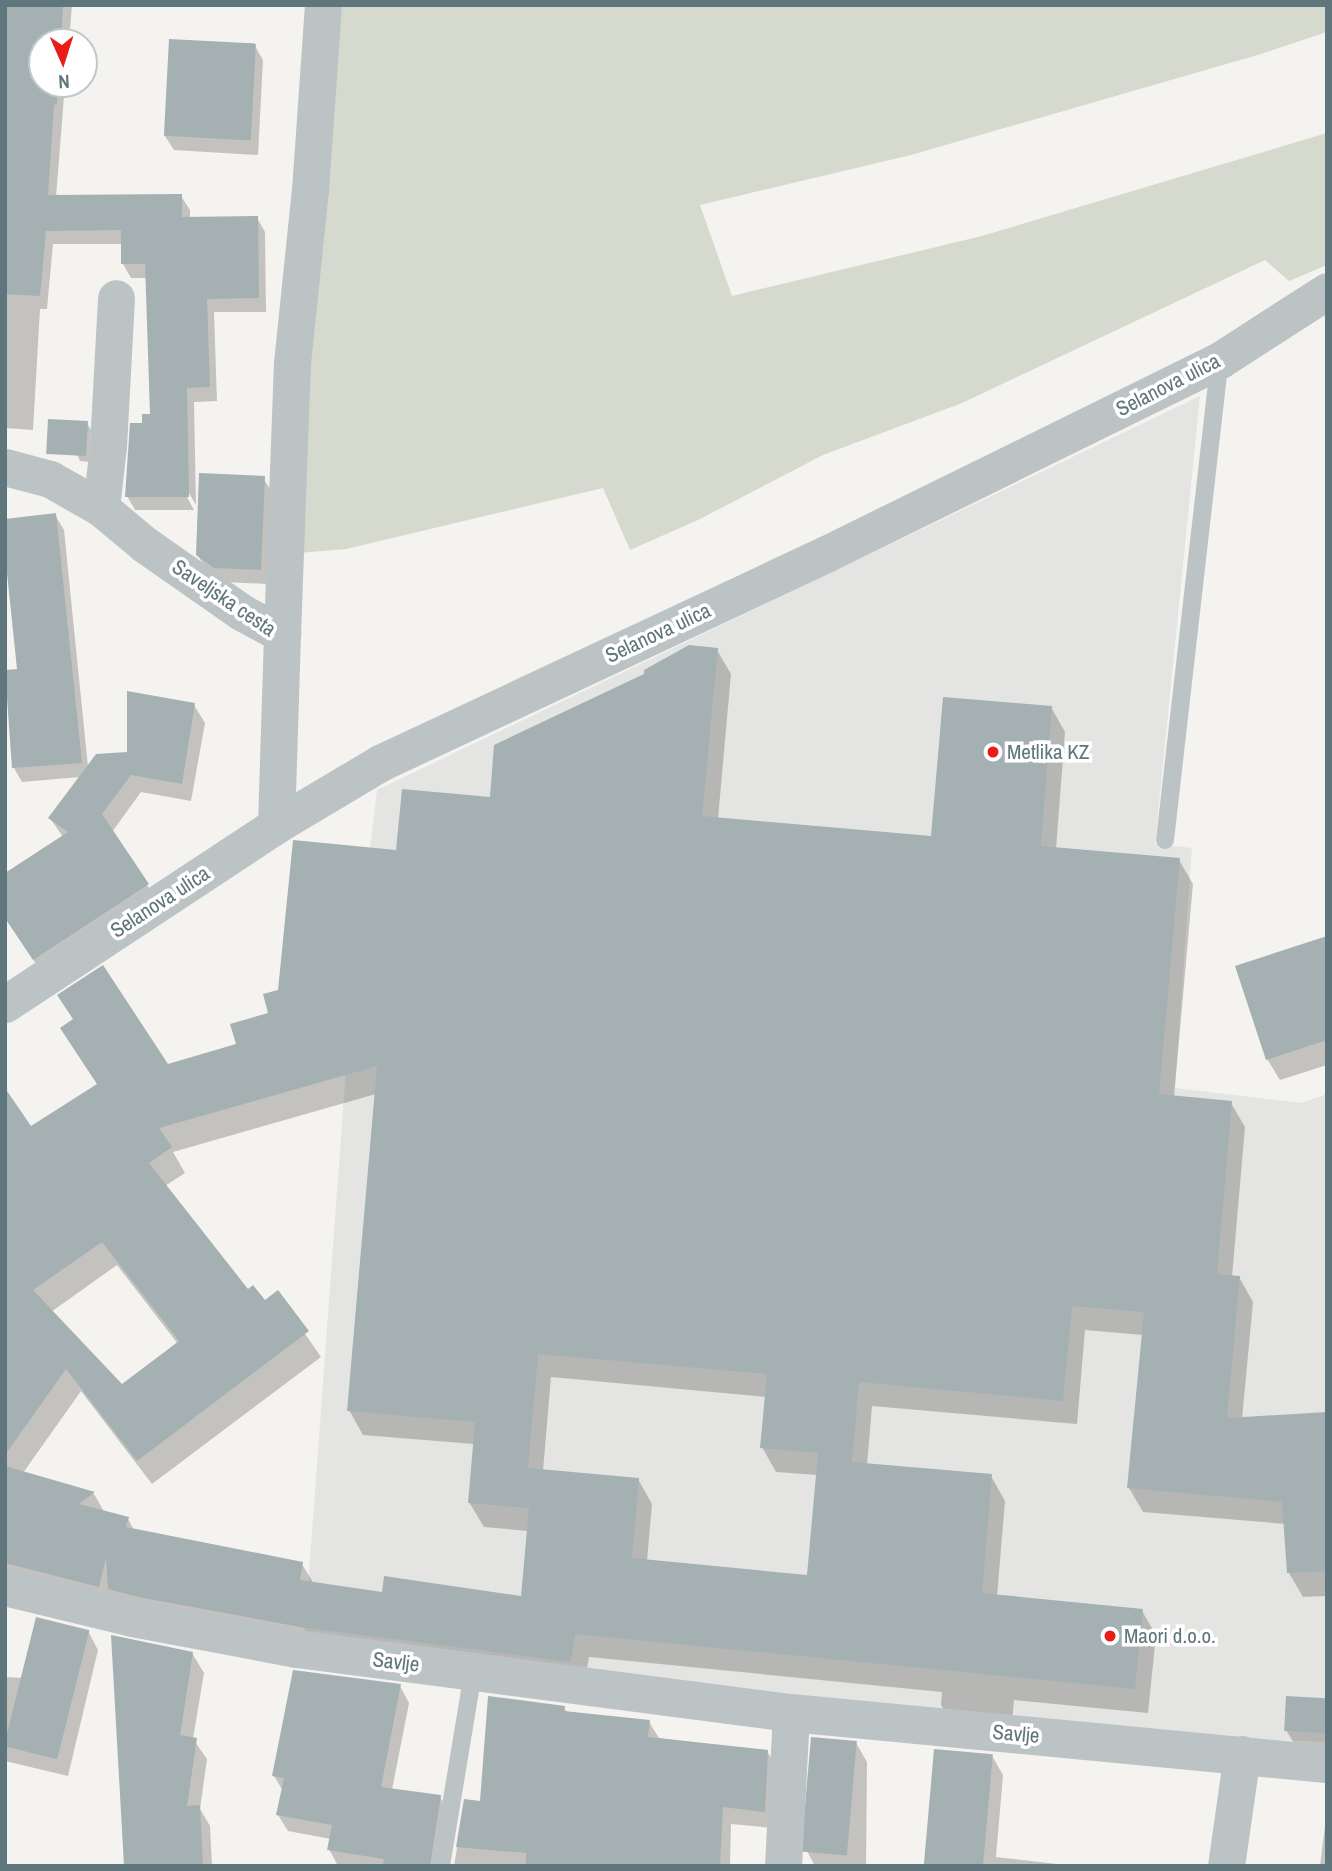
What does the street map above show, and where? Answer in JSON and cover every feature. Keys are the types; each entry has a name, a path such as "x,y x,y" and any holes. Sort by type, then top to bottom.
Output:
{"street":[{"path":"282,634 292,363 310,190 323,5"},
{"name":"Selanova ulica","path":"5,1004 276,825 380,763 826,554 1220,360 1327,292"},
{"path":"101,508 108,446 116,298"},
{"name":"Saveljska cesta","path":"5,467 50,479 101,508 144,544 230,604 282,634 276,825"},
{"name":"Savlje","path":"5,1587 133,1618 297,1649 791,1713 1327,1764"},
{"path":"783,1866 791,1713"},
{"path":"1226,1866 1242,1754"}],"lane":[{"path":"1165,840 1220,360"},
{"path":"441,1866 473,1672"}],"shaded area":[{"path":"334,5 1327,5 1327,32 1261,54 911,155 700,205 732,296 982,236 1327,133 1327,265 1289,281 1265,260 962,403 823,455 698,520 630,550 603,488 346,549 298,553"},
{"path":"1200,396 1155,844 1192,848 1175,1088 1301,1103 1327,1094 1327,1742 1277,1740 573,1676 304,1641 349,1028 377,790"}],"building":[{"path":"5,5 63,5 62,28 28,28 28,98 57,98 57,105 54,104 48,195 182,194 182,217 258,216 259,298 207,299 210,387 187,388 189,497 125,497 130,423 142,423 142,414 150,414 145,264 121,264 121,230 46,231 40,296 5,294"},
{"path":"169,39 256,44 251,140 164,136"},
{"path":"48,419 88,421 86,456 46,454"},
{"path":"199,473 265,476 261,570 214,568 196,555"},
{"path":"56,513 82,763 12,768 5,670 17,669 5,554 5,519"},
{"path":"689,645 718,648 702,816 931,836 943,697 1052,706 1041,846 1180,858 1159,1094 1232,1101 1217,1274 1240,1276 1227,1418 1327,1412 1327,1571 1287,1573 1282,1502 1127,1488 1144,1312 1072,1306 1063,1401 859,1382 852,1462 992,1474 982,1593 1143,1609 1135,1689 575,1634 571,1662 300,1627 138,1597 108,1589 106,1558 99,1587 5,1563 5,1466 95,1492 79,1504 129,1517 126,1527 303,1562 300,1580 382,1592 384,1576 521,1596 529,1508 468,1503 475,1422 347,1411 377,1066 159,1128 172,1147 149,1163 248,1289 253,1285 265,1300 278,1290 309,1331 137,1461 66,1369 5,1455 5,1088 31,1126 97,1084 60,1028 73,1019 57,995 103,965 168,1064 236,1044 230,1024 268,1013 263,994 278,990 293,840 396,850 402,789 490,797 494,745 644,674 644,670","holes":["102,1242 179,1341 122,1384 33,1290","538,1354 767,1374 760,1448 818,1453 807,1575 632,1558 639,1478 528,1468"]},
{"path":"127,691 195,703 182,784 131,775 102,814 149,884 33,960 5,918 5,873 68,832 48,818 96,754 127,752"},
{"path":"1327,936 1327,1040 1266,1060 1235,966"},
{"path":"36,1617 89,1630 57,1759 5,1746"},
{"path":"111,1635 193,1652 180,1735 197,1738 187,1806 200,1805 203,1866 124,1866"},
{"path":"293,1670 401,1684 381,1787 441,1795 430,1866 383,1866 384,1859 327,1850 332,1825 276,1815 284,1778 272,1776"},
{"path":"488,1696 565,1706 564,1711 650,1720 648,1737 768,1750 765,1812 723,1807 720,1866 526,1866 526,1853 456,1847 464,1799 480,1801"},
{"path":"1286,1696 1327,1698 1325,1733 1284,1731"},
{"path":"811,1737 857,1741 847,1856 801,1852"},
{"path":"934,1749 993,1754 983,1866 924,1866"}],"place":[{"name":"Metlika KZ","path":"993,752"},
{"name":"Maori d.o.o.","path":"1110,1636"}]}
